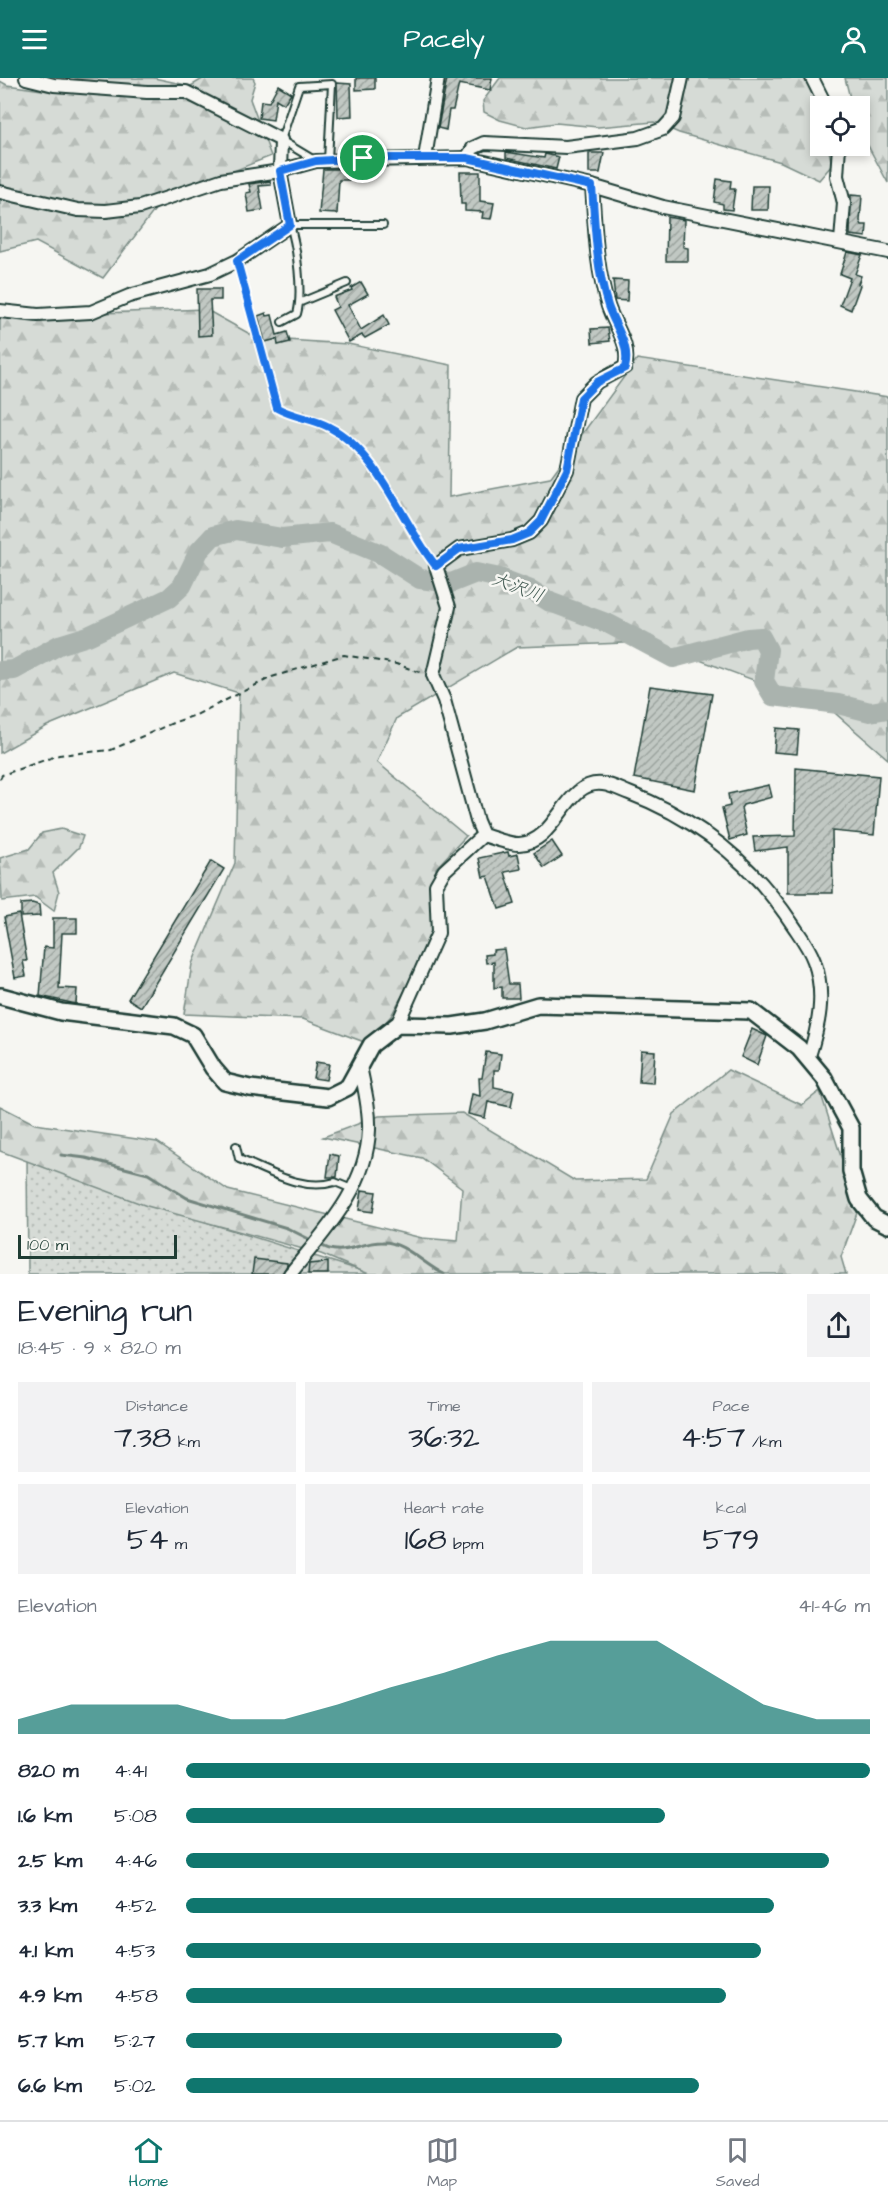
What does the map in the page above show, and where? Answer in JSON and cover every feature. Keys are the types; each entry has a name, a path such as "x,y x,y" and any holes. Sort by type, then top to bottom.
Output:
{"street":[{"path":"0,311 38,315 91,312 129,296 210,274 237,261 290,225 280,171 281,140 186,92 147,92 54,85 26,78"},
{"path":"425,158 438,78"},
{"path":"467,158 473,148 484,143 566,147 638,138 663,129 673,118 682,78"},
{"path":"812,78 821,96"},
{"path":"838,156 837,176 844,202 841,241"},
{"path":"0,192 78,210 106,211 140,207 221,180 280,171 322,161 467,158 592,186 663,207 888,252"},
{"path":"483,835 477,821 444,700 433,675 449,606 436,566 459,549 512,540 529,533 541,521 567,470 581,398 597,382 625,368 628,356 609,310 598,267 592,186"},
{"path":"483,835 518,844 541,837 577,793 588,784 604,784 648,800 707,832 736,855 782,908 808,948 818,978 820,995 819,1025 808,1059"},
{"path":"1,996 61,1012 174,1026 193,1035 213,1068 225,1082 250,1088 328,1097 348,1088 371,1045 397,1025 438,933 436,885 444,871 483,835"},
{"path":"397,1025 452,1026 485,1021 538,1005 751,1011 799,1048 839,1103 851,1128 851,1171 859,1199 874,1218 888,1225"},
{"path":"290,1274 346,1203 365,1158 369,1131 368,1106 360,1066"}],"lane":[{"path":"332,84 322,161 281,140 299,86 332,84"},
{"path":"282,322 297,314 301,302 294,238 290,225 383,225"},
{"path":"301,302 347,283"},
{"path":"236,1146 239,1159 297,1183 319,1187 334,1182 352,1190"}],"path":[{"path":"237,261 277,408 292,417 329,426 364,454 436,566"},
{"path":"0,779 3,775 58,755 111,750 196,715 272,677 344,655 374,659 433,675"}],"green space":[{"path":"77,78 154,78 191,86 204,78 253,78 255,82 250,99 271,156 163,199 103,278 36,242 0,251 0,81 7,85 49,91"},
{"path":"500,78 805,78 814,96 810,96 810,156 830,156 832,165 819,180 781,162 679,133 654,122 598,127 556,123 526,127 500,120 484,112 483,101"},
{"path":"845,78 888,78 888,183 870,150 870,96 850,96"},
{"path":"205,309 257,338 348,344 451,365 449,497 550,478 637,359 888,397 888,759 829,708 651,642 517,647 397,718 377,762 466,836 436,868 438,929 391,1016 367,1043 303,1019 184,1014 192,964 235,863 239,693 174,673 47,726 0,753 0,317"},
{"path":"61,829 83,836 79,847 53,873 59,892 54,911 35,897 2,901 0,858 29,849 42,833"},
{"path":"728,1070 802,1105 820,1091 858,1210 841,1257 846,1274 369,1274 321,1254 147,1206 0,1151 0,1106 35,1124 157,1142 228,1190 422,1238 458,1241 462,1188 422,1158 323,1137 379,1116 462,1113 575,1181 646,1179 674,1114"},
{"path":"27,1157 212,1224 372,1274 28,1274"}],"building":[{"path":"356,78 375,78 375,89 356,90"},
{"path":"447,78 492,78 490,90 459,84 453,110 449,110 446,130 438,128"},
{"path":"337,83 351,84 352,116 338,117"},
{"path":"278,85 291,93 284,104 276,99 273,120 259,118 261,101 269,102"},
{"path":"506,152 544,158 545,154 559,157 556,169 506,158"},
{"path":"589,153 604,153 600,173 589,173"},
{"path":"323,169 351,169 350,180 339,180 337,214 319,213"},
{"path":"460,172 480,172 480,201 494,203 491,219 482,218 483,212 465,211 465,204 461,204"},
{"path":"717,179 731,181 730,189 735,189 732,210 723,209 723,204 714,202"},
{"path":"270,181 271,185 259,186 263,210 249,212 246,193 251,192 249,184"},
{"path":"752,186 769,186 768,210 751,210"},
{"path":"851,195 862,196 860,221 862,225 867,225 866,237 850,235"},
{"path":"667,217 684,220 683,247 688,248 688,261 666,261"},
{"path":"847,252 862,255 855,274 861,276 858,284 860,285 851,310 840,305 850,278 840,274"},
{"path":"613,280 628,281 627,301 615,300"},
{"path":"361,282 368,294 348,305 361,330 384,315 389,325 365,338 362,335 349,342 332,310 338,307 334,297 352,290 351,288"},
{"path":"197,289 221,289 221,300 210,300 212,335 198,336"},
{"path":"266,313 267,316 272,315 277,335 287,332 290,342 278,345 277,339 265,342 258,316"},
{"path":"608,328 610,341 592,343 591,329"},
{"path":"650,686 712,694 695,790 634,778"},
{"path":"776,728 799,730 797,754 774,752"},
{"path":"796,768 879,776 874,835 832,831 833,893 788,893 788,847 755,851 753,837 795,836"},
{"path":"769,785 772,797 743,805 741,808 747,835 730,840 722,808 730,806 728,794"},
{"path":"552,841 562,856 544,868 534,853"},
{"path":"508,852 509,856 518,854 521,869 505,872 515,904 499,909 488,876 483,877 479,858"},
{"path":"211,861 224,869 141,1007 128,999"},
{"path":"21,904 39,905 40,916 21,917"},
{"path":"19,914 27,961 23,961 26,976 15,978 4,917"},
{"path":"53,918 77,918 77,933 62,933 59,988 77,989 76,1004 40,996 44,947 53,948"},
{"path":"504,949 509,984 518,984 519,998 502,998 502,987 494,988 494,962 486,963 485,955 493,954 493,950"},
{"path":"752,1029 767,1036 757,1065 741,1057"},
{"path":"641,1050 655,1051 653,1083 639,1082"},
{"path":"486,1052 501,1054 499,1070 494,1070 494,1087 514,1091 511,1107 488,1102 485,1118 468,1114 472,1094 480,1096 479,1078 482,1078"},
{"path":"316,1062 329,1064 326,1080 313,1078"},
{"path":"330,1154 339,1156 337,1177 327,1177"},
{"path":"362,1190 376,1192 373,1212 359,1210"},
{"path":"254,1259 287,1263 287,1265 282,1274 252,1274"},
{"path":"328,1262 328,1274 308,1274 309,1264"}],"waterway":[{"name":"大沢川","path":"0,671 14,670 59,645 88,636 169,598 182,586 199,551 213,536 236,530 282,538 330,533 381,554 420,579 451,583 476,573 500,578 531,590 550,602 609,624 673,658 748,638 761,637 768,650 764,681 773,696 838,704 870,712 888,709"},
{"path":"61,1155 86,1158 148,1174 187,1198 287,1228 313,1241"},
{"path":"319,1244 327,1248 343,1250 374,1243 390,1243 406,1249 444,1274"}],"route":[{"path":"363,158 467,158 542,177 592,186 598,267 609,310 628,356 625,368 597,382 581,398 573,450 567,470 541,521 529,533 512,540 459,549 436,566 364,454 329,426 292,417 277,408 237,261 290,225 280,171 316,161 363,158"}]}
